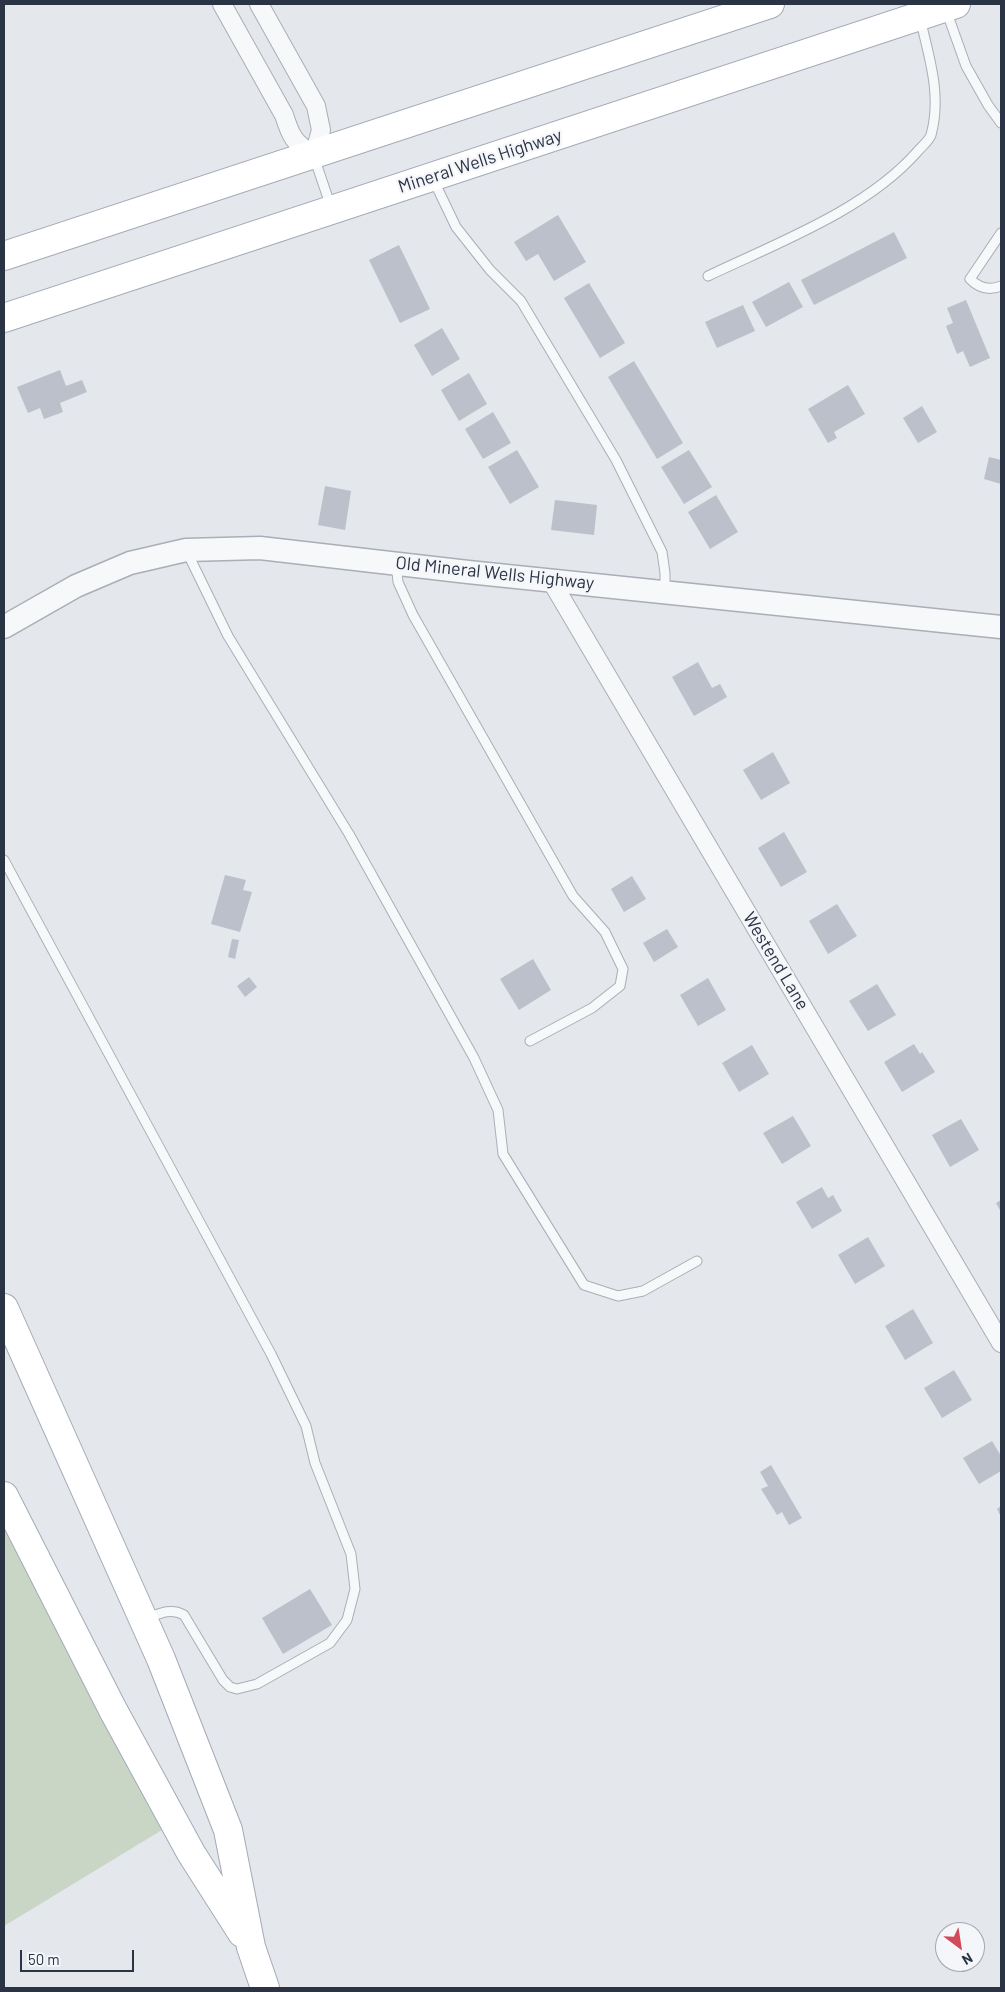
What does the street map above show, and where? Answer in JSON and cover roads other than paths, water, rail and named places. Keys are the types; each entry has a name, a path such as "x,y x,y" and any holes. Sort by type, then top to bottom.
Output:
{"main road":[{"path":"4,256 770,4"},
{"name":"Mineral Wells Highway","path":"4,318 950,6"},
{"path":"4,1308 161,1659 228,1830 251,1947 264,1988"},
{"path":"4,1496 112,1710 191,1853 251,1947"}],"street":[{"path":"222,4 284,116 290,134 297,145 314,155 321,130 316,106 259,4"},
{"name":"Old Mineral Wells Highway","path":"4,627 76,586 130,563 186,550 260,548 1001,628"},
{"name":"Westend Lane","path":"550,579 1001,1343"}],"lane":[{"path":"950,6 966,66 1001,124"},
{"path":"708,276 837,213 904,167 930,137 935,111 935,84 919,16"},
{"path":"314,155 332,209"},
{"path":"432,176 456,227 490,270 521,301 616,460 662,552 665,591"},
{"path":"1001,233 970,279 978,287 994,289 1001,286"},
{"path":"186,550 228,636 349,834 474,1058 498,1110 504,1154 584,1285 618,1296 643,1291 697,1261"},
{"path":"396,563 398,582 418,623 573,896 605,932 623,969 620,986 592,1008 530,1042"},
{"path":"4,860 271,1354 306,1426 315,1464 351,1554 355,1589 347,1620 330,1643 257,1684 237,1689 230,1687 223,1680 184,1615 178,1611 168,1611 144,1620"}]}
